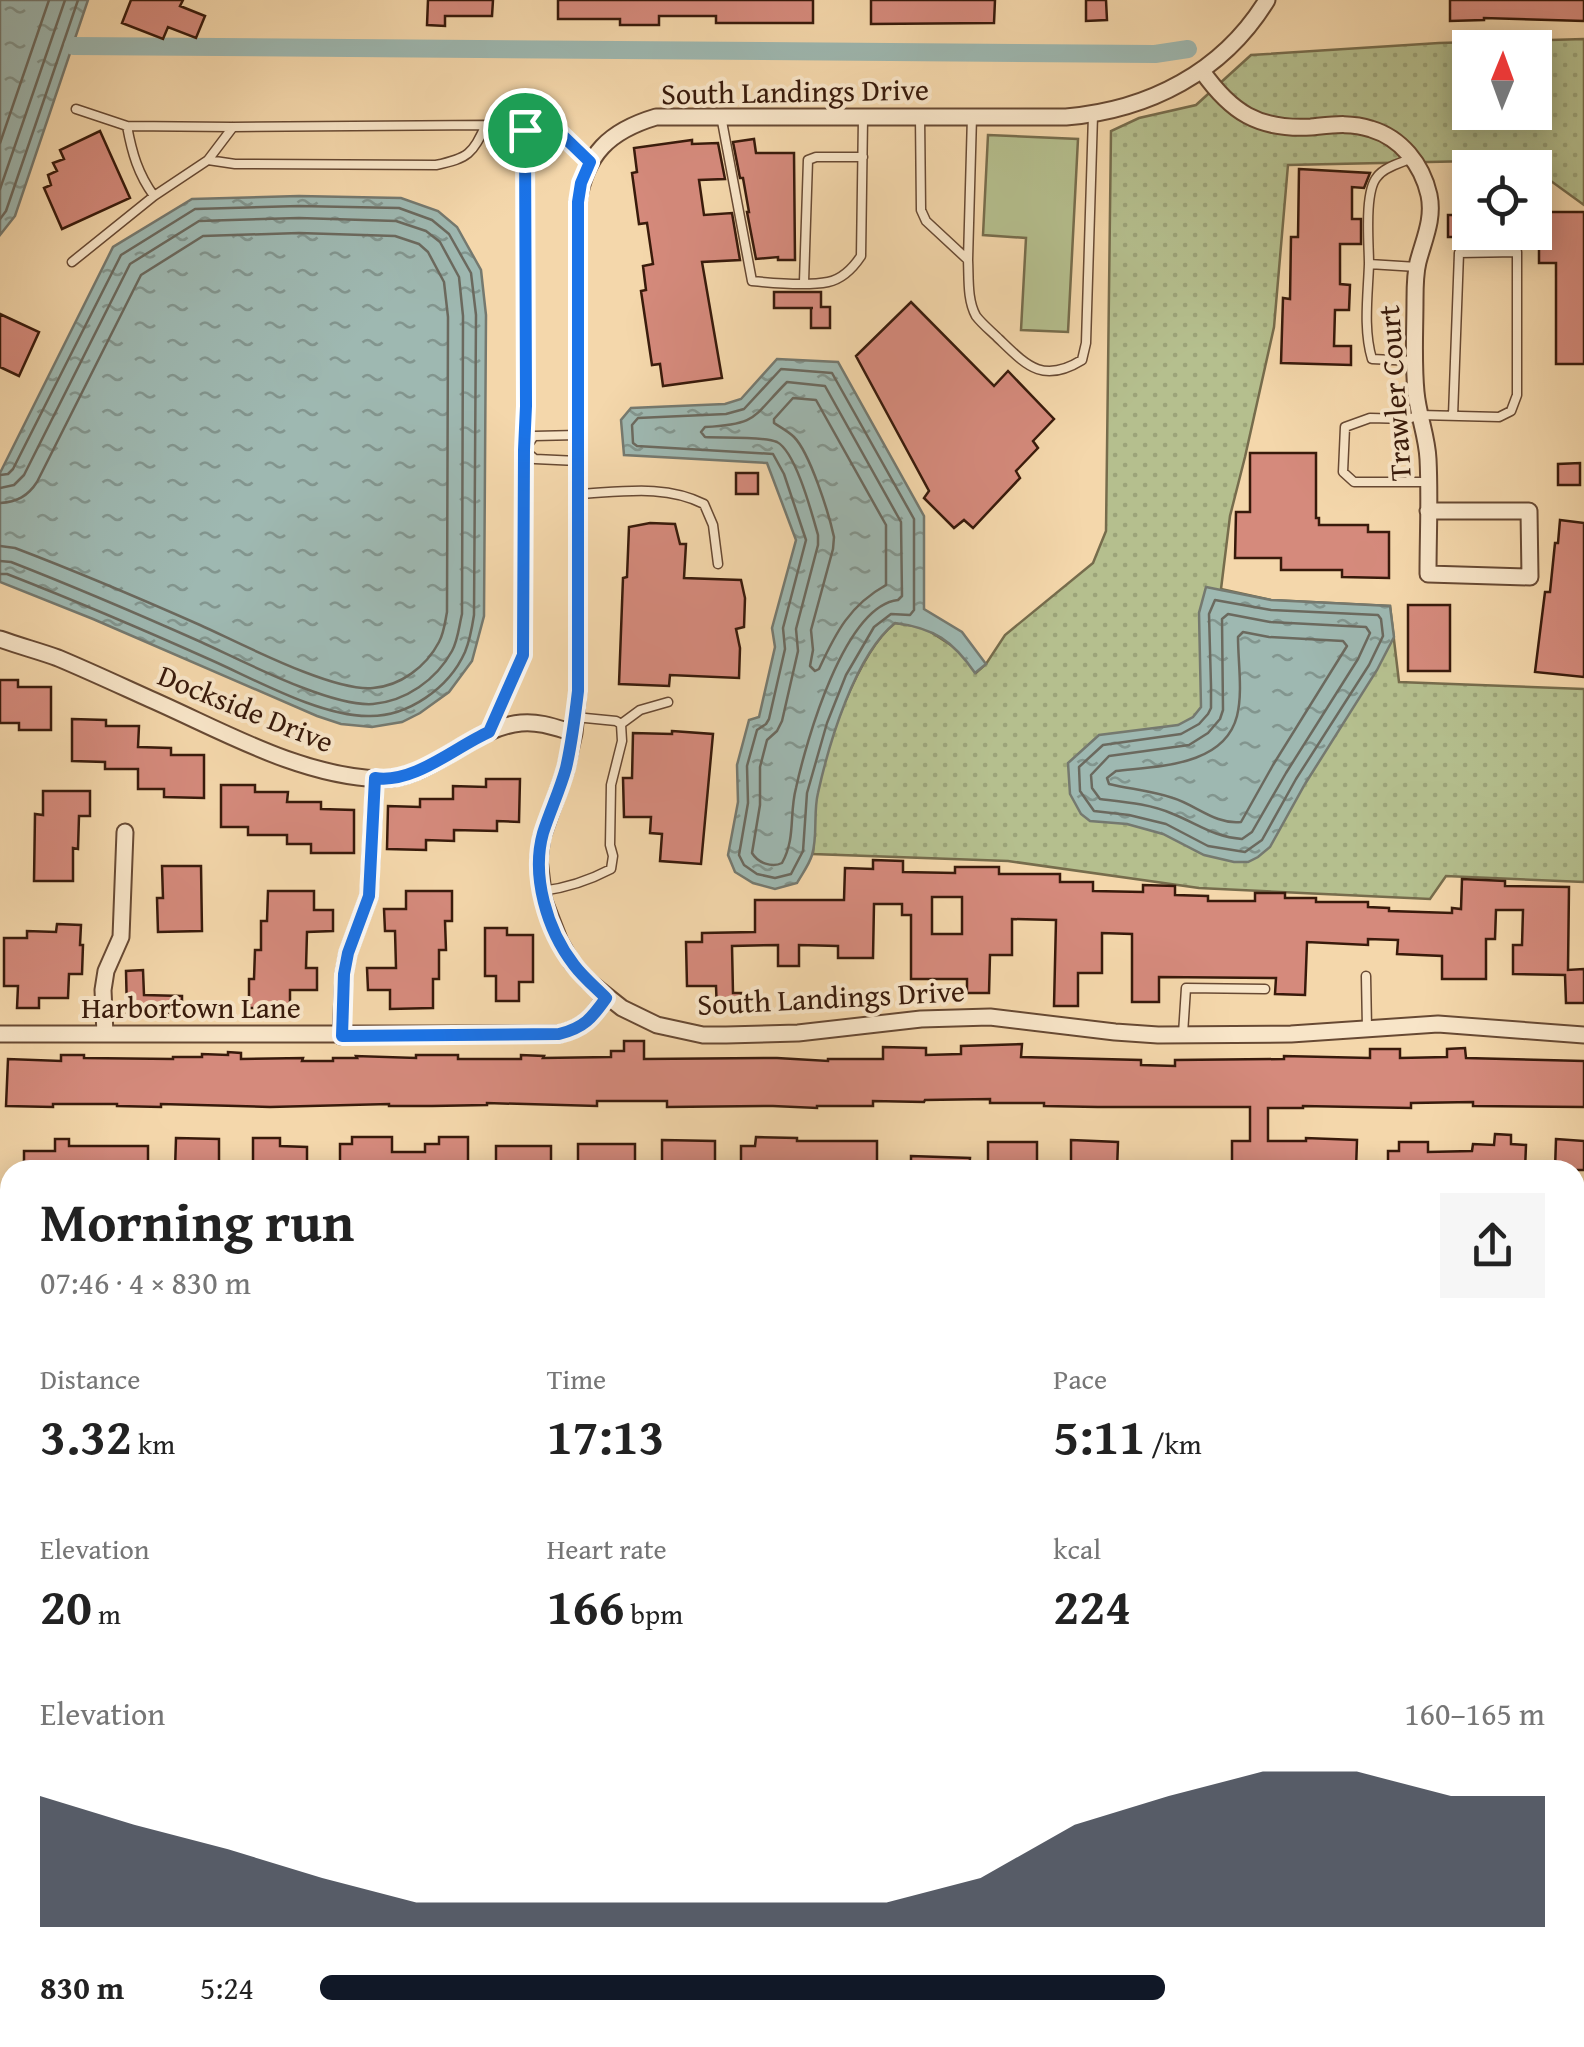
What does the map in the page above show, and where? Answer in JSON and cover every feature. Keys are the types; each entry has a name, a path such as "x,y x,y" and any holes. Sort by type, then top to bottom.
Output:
{"street":[{"name":"South Landings Drive","path":"1267,0 1248,30 1202,71 1136,104 1093,114 656,118 635,124 602,146 590,162 578,202 578,691 565,772 542,836 542,892 572,963 606,998 657,1025 703,1034 798,1033 920,1018 990,1017 1115,1032 1183,1034 1291,1034 1438,1024 1584,1034"},
{"path":"1202,71 1219,95 1253,120 1295,128 1356,124 1380,132 1412,158"},
{"name":"Trawler Court","path":"1412,158 1424,177 1430,198 1430,220 1417,268 1415,360 1416,392 1428,456 1428,482 1428,511 1428,574 1530,576 1529,511 1428,511"},
{"name":"Dockside Drive","path":"6,641 54,656 274,754 332,773 383,779 440,760 489,732 523,723 575,725"},
{"path":"342,1036 346,963 369,896 375,778"},
{"path":"105,1034 106,971 121,937 125,832"},
{"name":"Harbortown Lane","path":"0,1034 559,1034 578,1030 606,998"}],"lane":[{"path":"76,109 127,126 486,125 561,134 590,162"},
{"path":"972,116 968,260 971,303 977,318 1027,366 1066,370 1082,360 1086,343 1093,114"},
{"path":"721,116 752,280 773,283 831,282 851,270 861,256 863,116"},
{"path":"920,116 921,210 926,221 968,260"},
{"path":"208,160 235,164 436,164 474,151 486,125"},
{"path":"127,126 132,156 154,196"},
{"path":"72,262 154,196 208,160 233,127"},
{"path":"489,732 523,655 525,130"},
{"path":"804,282 808,160 863,157"},
{"path":"1412,158 1379,173 1373,182 1367,341 1372,358 1415,360"},
{"path":"1428,482 1354,482 1344,472 1345,427 1370,418 1499,417 1511,410 1517,395 1517,252 1459,252 1453,416"},
{"path":"1369,264 1417,268"},
{"path":"524,450 534,436 578,435"},
{"path":"524,450 534,459 578,460"},
{"path":"578,494 663,490 688,496 704,504 713,525 718,564"},
{"path":"622,724 640,710 668,702"},
{"path":"575,725 616,720 622,724"},
{"path":"542,892 612,869 611,785 622,741 622,724"},
{"path":"1366,976 1367,1028"},
{"path":"1183,1034 1186,988 1265,989"}],"green space":[{"path":"1584,39 1584,205 1552,182 1552,150 1452,150 1452,161 1288,165 1274,327 1230,516 1221,589 1271,600 1390,606 1399,682 1584,689 1584,882 1446,876 1430,899 1199,888 1008,861 813,854 816,799 826,756 855,679 881,637 895,623 923,627 960,651 976,673 1005,635 1093,563 1106,531 1111,131 1139,118 1196,105 1251,55 1452,43 1452,130 1552,130 1552,40"},
{"path":"988,135 1078,139 1068,332 1021,330 1026,238 983,235"}],"water":[{"path":"0,0 88,0 15,216 0,235"},
{"path":"401,198 438,211 457,227 481,270 486,315 484,616 472,661 449,692 402,722 372,727 341,724 317,716 0,582 0,473 113,247 192,199"},
{"path":"777,359 838,362 924,516 924,609 962,632 986,664 975,673 959,652 941,638 909,625 895,623 881,637 856,678 829,750 818,793 811,859 797,883 775,889 753,883 735,872 728,855 738,802 737,765 749,720 759,717 775,647 772,628 796,540 767,463 624,455 621,420 631,408 725,404 741,399"},
{"path":"1206,587 1271,600 1390,606 1394,637 1377,670 1270,847 1248,862 1204,855 1163,834 1127,824 1090,821 1081,814 1070,794 1068,763 1099,735 1178,725 1201,707 1199,613"}],"building":[{"path":"131,0 183,0 180,6 205,16 196,38 168,27 163,39 122,23"},
{"path":"428,0 493,0 492,16 445,16 445,26 427,25"},
{"path":"558,0 813,0 813,23 716,23 716,16 659,16 659,25 620,25 620,19 558,19"},
{"path":"871,0 995,0 994,23 871,24"},
{"path":"1086,0 1106,0 1107,20 1086,21"},
{"path":"1450,0 1584,0 1584,21 1450,21"},
{"path":"100,131 130,198 62,229 44,188 51,185 48,175 57,171 53,163 64,159 60,150"},
{"path":"754,139 756,153 794,153 795,260 756,259 733,142"},
{"path":"692,140 692,144 718,143 725,179 699,180 704,215 732,213 740,260 702,262 722,378 663,386 660,364 652,365 641,291 646,290 643,266 653,264 647,223 639,224 632,173 637,172 634,148"},
{"path":"1299,169 1370,173 1364,188 1352,187 1352,219 1361,219 1361,244 1340,244 1340,284 1350,285 1349,310 1335,310 1334,346 1351,346 1351,365 1281,363 1283,298 1290,299 1291,237 1298,237"},
{"path":"1552,212 1584,212 1584,364 1556,364 1556,263 1539,263 1539,250 1552,250"},
{"path":"1448,215 1452,215 1452,237 1448,237"},
{"path":"774,292 821,292 821,307 830,307 830,328 811,328 811,308 774,308"},
{"path":"911,302 994,386 1008,371 1054,419 1033,441 1038,448 1016,471 1020,478 973,528 964,520 954,528 924,498 929,491 856,356"},
{"path":"0,314 39,332 19,376 0,367"},
{"path":"1250,453 1316,453 1319,525 1368,525 1368,532 1389,532 1389,578 1342,577 1342,570 1281,570 1281,558 1235,558 1236,512 1250,512"},
{"path":"1580,463 1580,485 1558,485 1558,464"},
{"path":"736,473 758,473 758,494 736,494"},
{"path":"1560,520 1584,523 1584,677 1535,672 1545,592 1550,592"},
{"path":"675,524 680,544 686,544 684,578 741,580 745,598 744,627 736,629 739,678 670,675 669,686 619,684 629,527"},
{"path":"1408,605 1450,605 1450,671 1408,671"},
{"path":"0,680 18,680 18,687 51,687 51,730 19,730 19,723 0,723"},
{"path":"72,719 106,720 106,726 139,726 138,747 171,748 171,755 204,755 204,798 164,797 164,789 138,789 138,769 105,769 105,762 72,761"},
{"path":"633,733 713,734 701,864 660,861 662,834 650,833 651,817 624,817 623,778 632,778"},
{"path":"486,779 520,779 519,822 497,821 497,831 454,830 454,841 426,840 426,850 387,849 388,806 420,807 420,799 453,799 453,786 486,787"},
{"path":"221,785 255,785 255,792 288,792 287,802 321,802 321,809 354,810 354,853 311,853 311,844 287,844 287,835 248,835 248,827 221,827"},
{"path":"43,791 90,791 90,816 79,816 78,849 73,848 73,881 34,881 35,814 43,815"},
{"path":"873,860 903,861 903,872 955,873 955,867 999,867 999,874 1060,874 1060,882 1093,882 1093,891 1143,892 1143,885 1175,886 1175,895 1208,896 1208,901 1255,901 1255,893 1285,893 1285,898 1316,898 1316,902 1368,902 1368,907 1389,911 1452,913 1452,908 1461,909 1462,879 1505,881 1505,886 1569,887 1568,970 1584,969 1584,1003 1566,1003 1565,975 1513,974 1513,945 1522,945 1523,910 1496,910 1495,939 1486,939 1486,979 1442,979 1442,956 1397,954 1398,940 1368,939 1368,945 1307,942 1305,995 1275,994 1276,978 1159,977 1159,1002 1132,1002 1132,934 1102,933 1102,973 1078,973 1078,1006 1054,1006 1056,920 1012,919 1012,955 990,955 989,993 967,993 967,979 911,979 911,915 902,915 902,904 874,904 873,958 838,958 838,946 799,945 799,966 778,966 778,945 732,946 733,993 741,993 741,1012 717,1012 716,986 687,986 686,942 702,942 702,933 755,932 755,900 844,900 845,868 873,869","holes":["932,897 962,897 962,934 932,934"]},
{"path":"162,866 201,866 202,931 158,932 157,898 163,898"},
{"path":"268,891 314,891 314,910 333,910 333,931 307,932 306,968 317,968 317,990 290,990 290,1008 249,1008 249,979 254,979 255,950 261,950 261,921 267,921"},
{"path":"406,891 452,891 452,921 445,921 446,950 439,950 433,1008 390,1009 390,990 368,990 367,968 396,968 395,931 385,931 384,909 406,909"},
{"path":"57,924 81,925 82,974 69,974 68,998 39,998 39,1008 17,1008 18,986 4,986 4,938 27,938 27,931 56,932"},
{"path":"485,928 507,928 507,935 533,935 533,982 519,982 519,1001 496,1001 496,976 485,976"},
{"path":"143,970 144,995 182,996 182,1014 127,1013 126,971"},
{"path":"624,1041 644,1041 644,1059 828,1061 883,1059 883,1047 926,1048 926,1055 961,1054 961,1046 1022,1044 1021,1057 1141,1060 1141,1065 1175,1066 1175,1060 1370,1058 1370,1049 1400,1049 1400,1058 1447,1057 1447,1049 1465,1048 1466,1058 1584,1061 1584,1107 1473,1106 1473,1102 1411,1103 1411,1108 1268,1108 1268,1141 1357,1140 1356,1160 1232,1160 1232,1141 1250,1141 1250,1107 1044,1106 990,1103 990,1099 873,1101 873,1106 817,1108 667,1107 667,1101 597,1101 597,1106 6,1106 8,1059 61,1061 61,1055 84,1055 173,1059 228,1052 241,1053 241,1059 303,1058 302,1061 416,1055 521,1059 521,1055 611,1057 611,1051 624,1051"},
{"path":"1495,1134 1511,1135 1511,1144 1526,1145 1525,1160 1388,1160 1388,1151 1399,1151 1399,1142 1428,1142 1428,1152 1472,1151 1473,1144 1494,1145"},
{"path":"352,1137 392,1137 392,1152 425,1152 425,1144 439,1144 439,1137 468,1137 468,1160 340,1160 340,1144 352,1144"},
{"path":"756,1137 877,1141 877,1160 741,1160 741,1146 755,1146"},
{"path":"176,1138 219,1139 219,1160 175,1160"},
{"path":"253,1138 280,1138 280,1146 307,1147 307,1160 253,1160"},
{"path":"55,1139 69,1139 69,1146 148,1146 148,1160 24,1160 24,1151 55,1151"},
{"path":"1556,1139 1584,1141 1584,1160 1555,1160"},
{"path":"662,1140 715,1141 715,1160 662,1160"},
{"path":"1071,1140 1118,1142 1117,1160 1071,1160"},
{"path":"988,1142 1037,1142 1037,1160 988,1160"},
{"path":"578,1144 635,1144 635,1160 578,1160"},
{"path":"496,1146 551,1146 551,1160 496,1160"},
{"path":"911,1156 970,1158 970,1160 911,1160"}],"waterway":[{"path":"73,46 1155,54 1188,49"}],"route":[{"path":"525,130 561,134 590,162 578,202 578,691 565,772 542,836 539,859 544,901 560,942 572,963 606,998 578,1030 559,1034 342,1036 342,993 348,953 369,896 375,778 403,775 440,760 489,732 523,655 525,130"}]}
